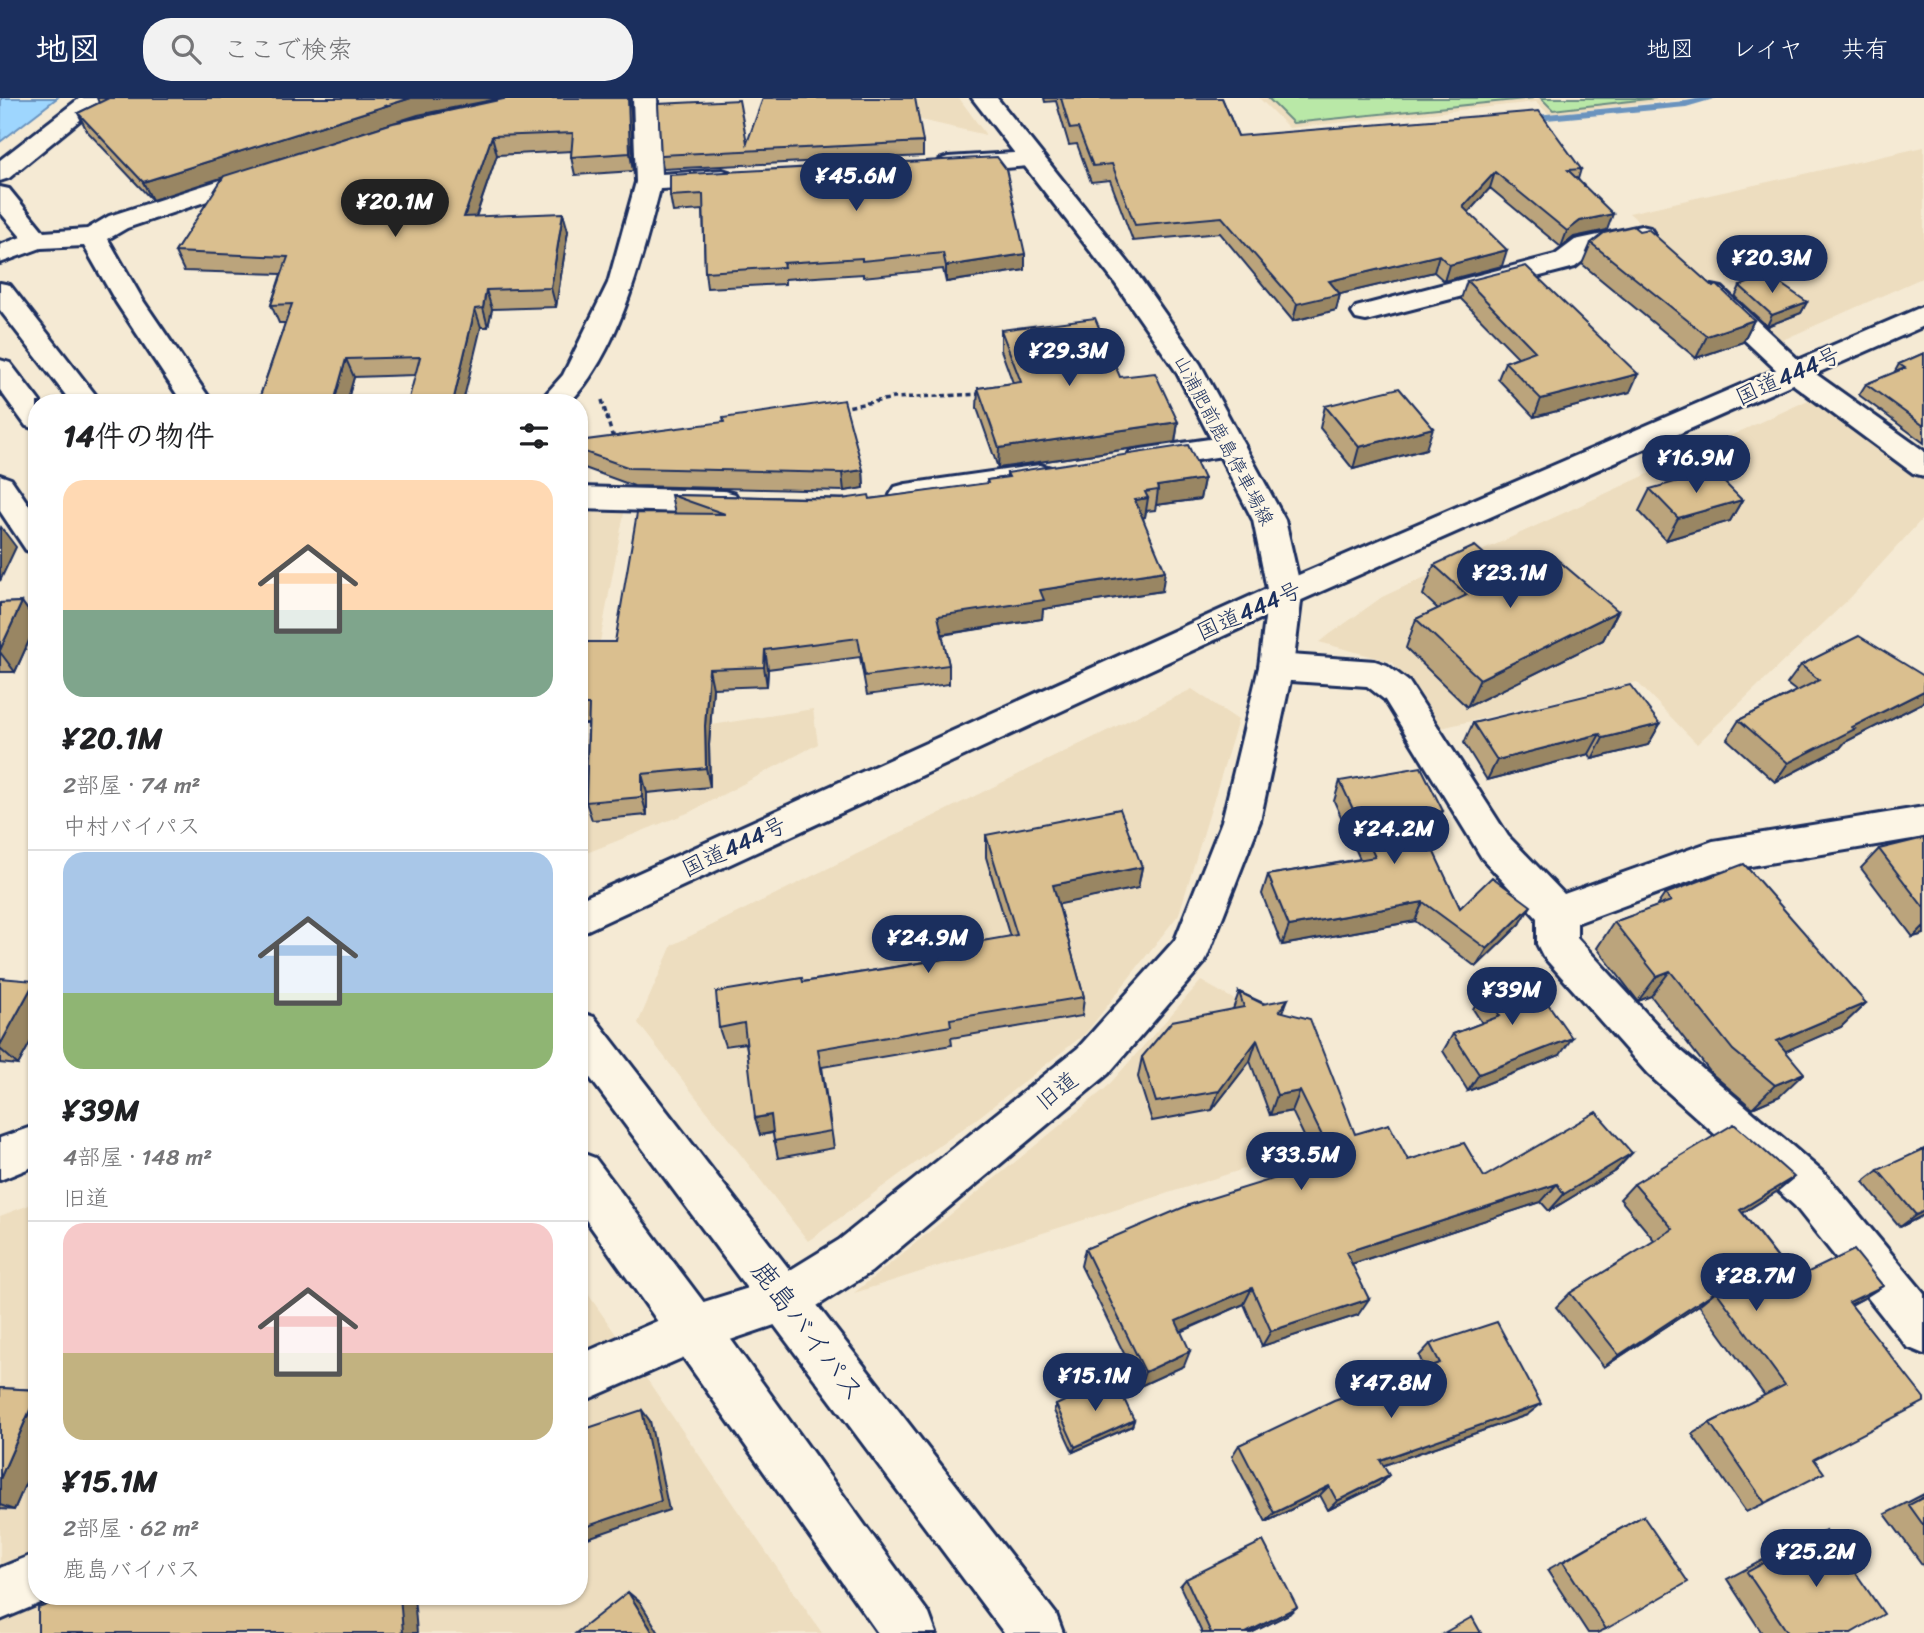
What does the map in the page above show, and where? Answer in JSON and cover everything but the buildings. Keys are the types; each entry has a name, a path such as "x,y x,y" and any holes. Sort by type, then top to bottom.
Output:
{"main road":[{"path":"0,173 95,98"},
{"path":"562,394 576,379 622,283 649,182 645,98"},
{"name":"山浦肥前鹿島停車場線","path":"984,98 1125,277 1190,370 1269,520 1285,594"},
{"path":"921,166 1031,160"},
{"path":"0,254 37,240 93,237 118,222 282,168"},
{"path":"649,182 744,177"},
{"path":"0,195 37,240"},
{"path":"1366,313 1565,261 1585,246 1647,232 1667,251"},
{"path":"93,237 130,302 192,394"},
{"path":"1697,279 1796,373 1924,466"},
{"path":"0,291 80,394"},
{"name":"国道444号","path":"588,914 1285,594 1924,315"},
{"path":"0,369 28,407"},
{"path":"1106,465 1230,446"},
{"path":"872,501 1065,471"},
{"path":"0,486 28,528"},
{"path":"588,498 747,502"},
{"name":"旧道","path":"588,1376 694,1329 785,1300 855,1256 1093,1061 1191,950 1241,821 1276,667 1285,594"},
{"path":"1276,667 1376,674 1397,691 1495,847 1557,912 1557,944 1663,1061 1811,1191 1924,1330"},
{"path":"1557,912 1713,857 1924,822"},
{"name":"鹿島バイパス","path":"588,1042 1037,1633"},
{"path":"0,1159 28,1148"},
{"path":"588,1185 694,1329 910,1633"},
{"path":"0,1594 28,1583"}],"path":[{"path":"576,379 599,390 612,435 635,439"},
{"path":"829,410 894,398 990,393"}],"shaded area":[{"path":"852,98 959,98 986,135 856,105"},
{"path":"1259,98 1692,98 1549,114 1536,102 1289,128"},
{"path":"1924,147 1924,277 1776,343 1629,213"},
{"path":"1819,395 1924,473 1924,517 1851,597 1697,744 1637,682 1441,728 1392,662 1319,642 1382,597"},
{"path":"588,512 624,513 599,647 588,647"},
{"path":"1192,689 1238,720 1179,914 1086,1033 979,1117 808,1241 638,1023 672,945"},
{"path":"813,709 818,744 690,812 588,852 588,739 680,730"},
{"path":"1201,981 1276,1023 1351,1135 854,1293 1106,1088"},
{"path":"28,1205 28,1605 588,1605 588,1294 822,1633 0,1633 0,1216"}],"green space":[{"path":"1268,98 1534,98 1293,123"},
{"path":"1541,98 1656,98 1553,110"}],"water":[{"path":"1,98 57,98 0,142"}],"waterway":[{"path":"1525,119 1686,104 1713,98"}]}
